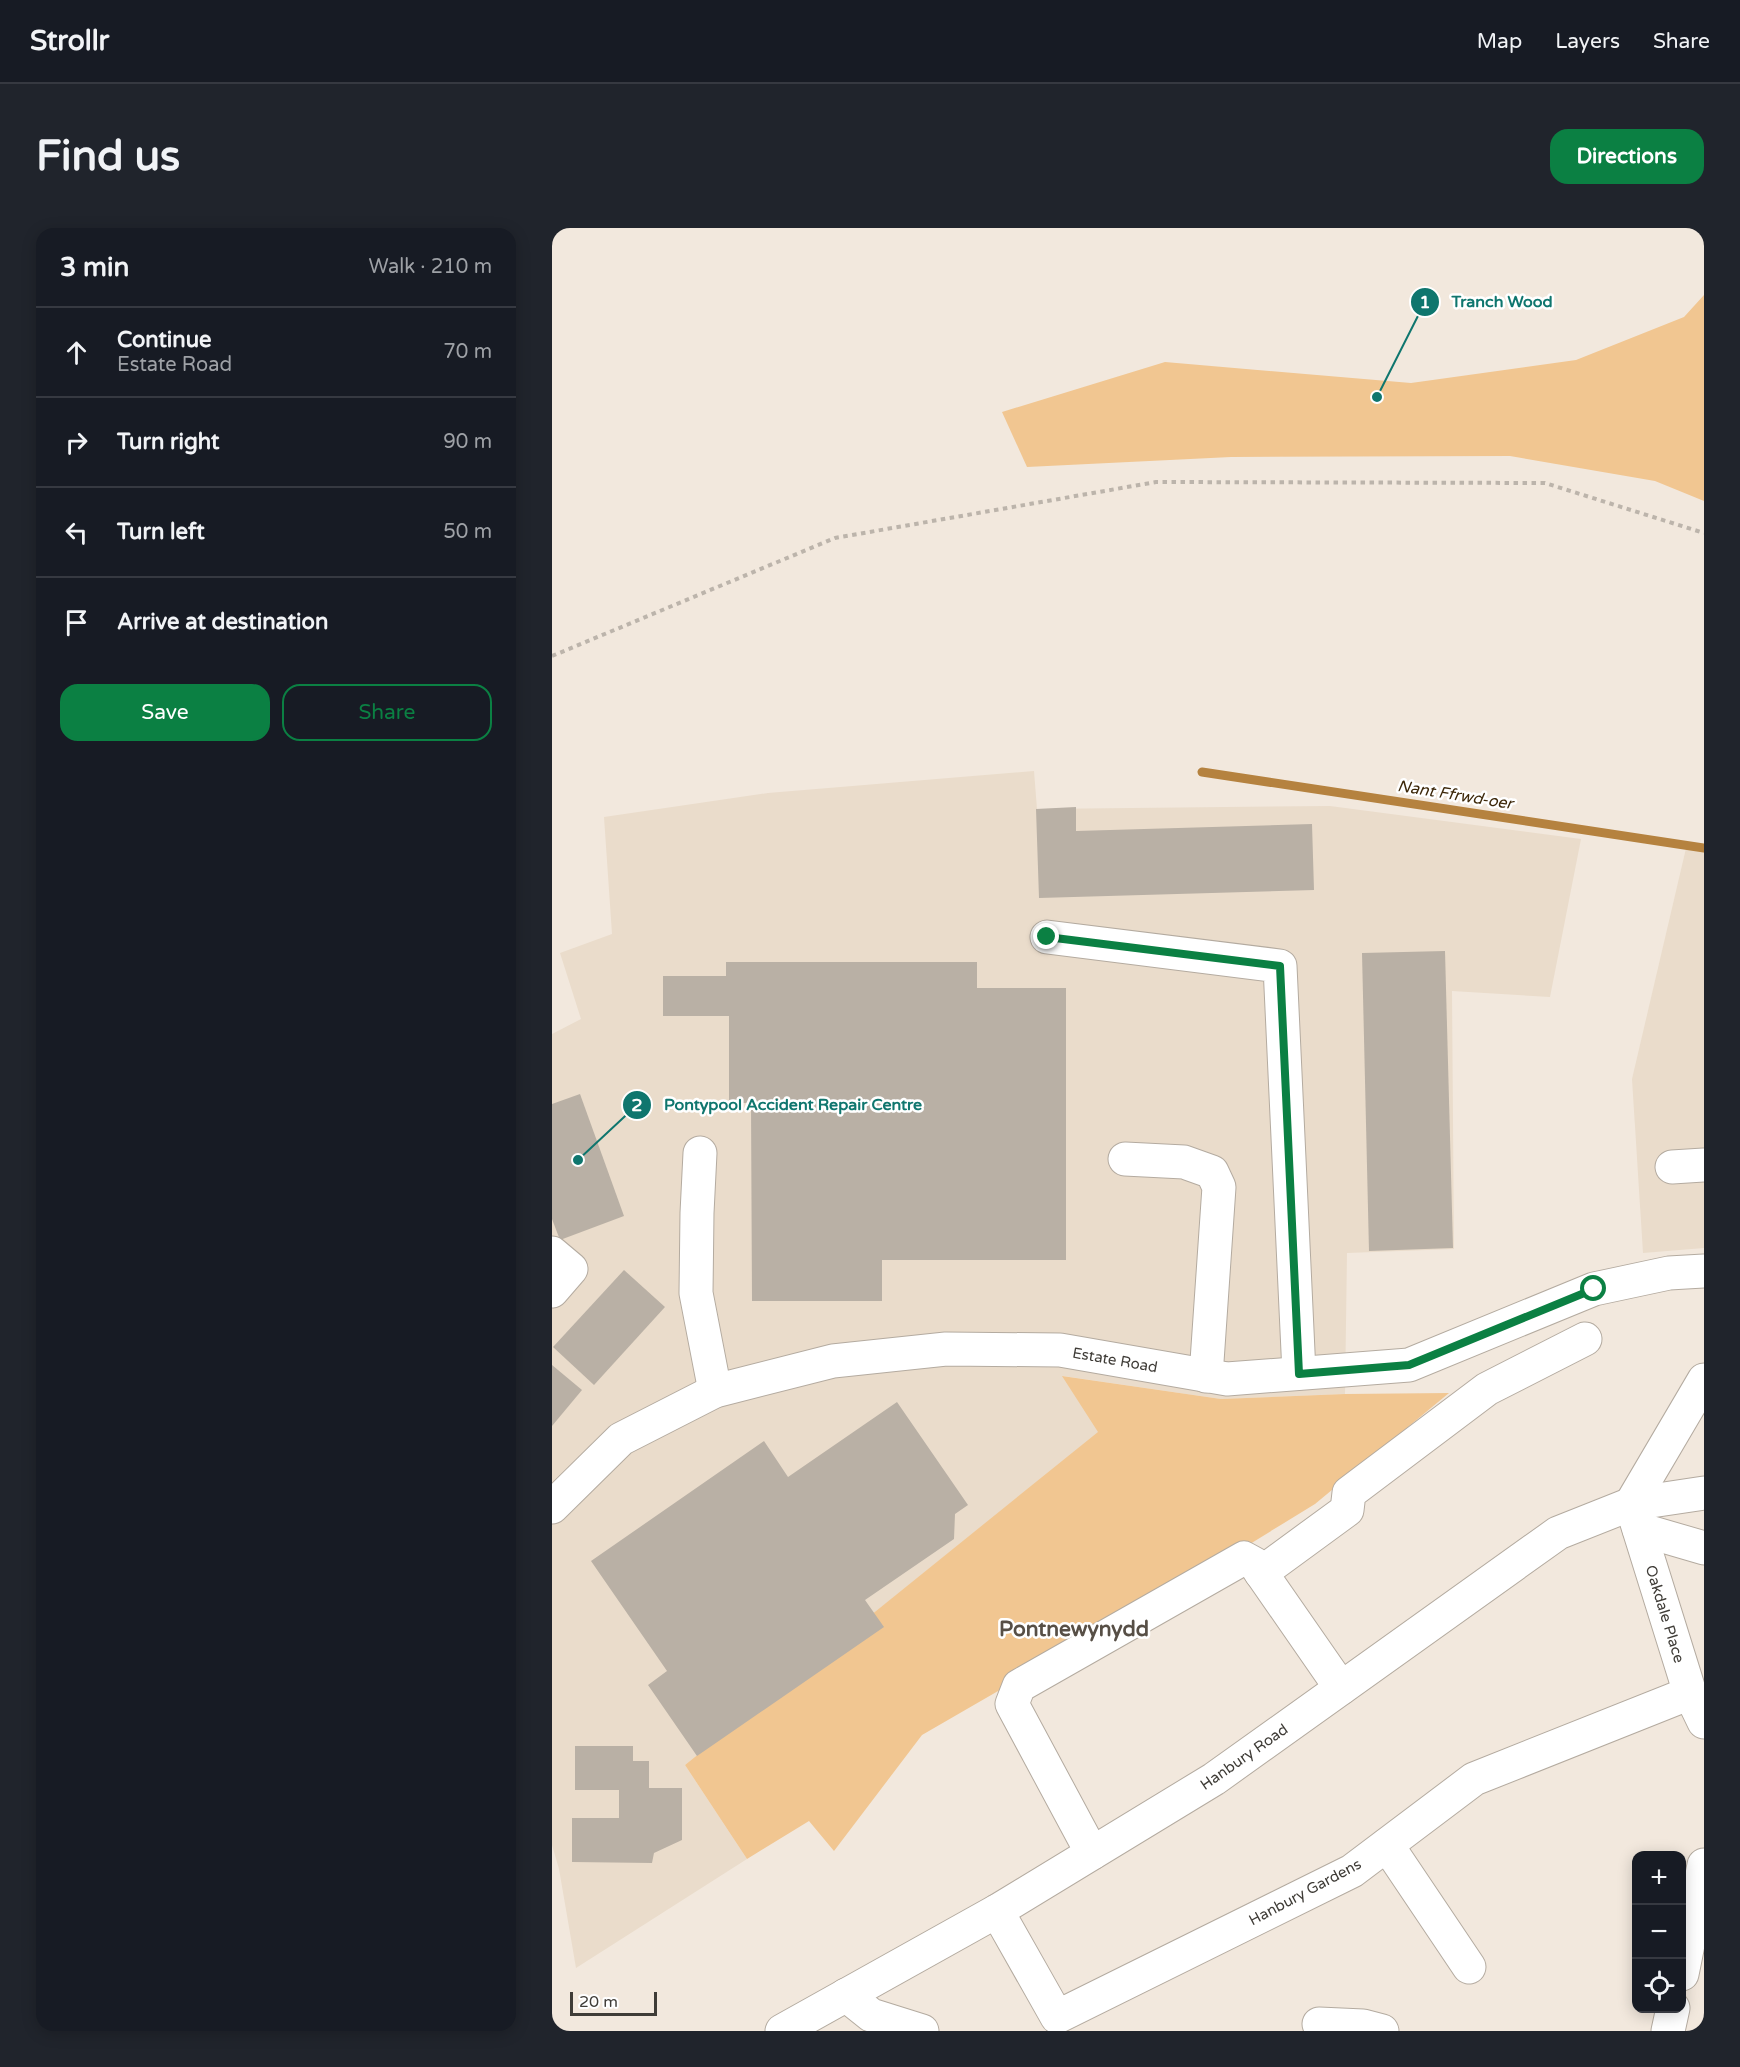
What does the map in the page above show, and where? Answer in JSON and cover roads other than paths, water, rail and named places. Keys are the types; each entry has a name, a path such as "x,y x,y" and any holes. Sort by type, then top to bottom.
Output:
{"street":[{"path":"1047,937 1280,966 1299,1374"},
{"path":"700,1153 696,1293 715,1391"},
{"path":"1125,1159 1184,1162 1212,1172 1219,1187 1206,1376"},
{"path":"1672,1167 1704,1165"},
{"path":"552,1253 571,1269 552,1291"},
{"name":"Estate Road","path":"552,1507 621,1439 715,1391 833,1361 946,1349 1060,1350 1227,1379 1409,1365 1594,1289 1669,1273 1704,1271"},
{"path":"1261,1573 1347,1510 1349,1493 1487,1389 1585,1339"},
{"path":"1704,1380 1635,1517 1704,1548"},
{"name":"Hanbury Road","path":"782,2031 864,2014 997,1911 1214,1779 1558,1533 1635,1517 1704,1493"},
{"name":"Oakdale Place","path":"1635,1517 1690,1693 1704,1722"},
{"path":"1092,1853 1012,1704 1019,1686 1244,1558 1255,1564 1341,1688"},
{"name":"Hanbury Gardens","path":"997,1911 1057,2018 1352,1871 1474,1779 1690,1693"},
{"path":"1387,1845 1469,1967"},
{"path":"1685,1959 1704,1865"},
{"path":"1668,2031 1672,2013"},
{"path":"864,2014 922,2031"},
{"path":"1319,2024 1363,2026 1382,2031"}],"waterway":[{"name":"Nant Ffrwd-oer","path":"1202,772 1704,848"}],"place":[{"name":"Tranch Wood","path":"1377,397"},
{"name":"Pontypool Accident Repair Centre","path":"578,1160"}],"district":[{"name":"Pontnewynydd","path":"1074,1629"}]}
